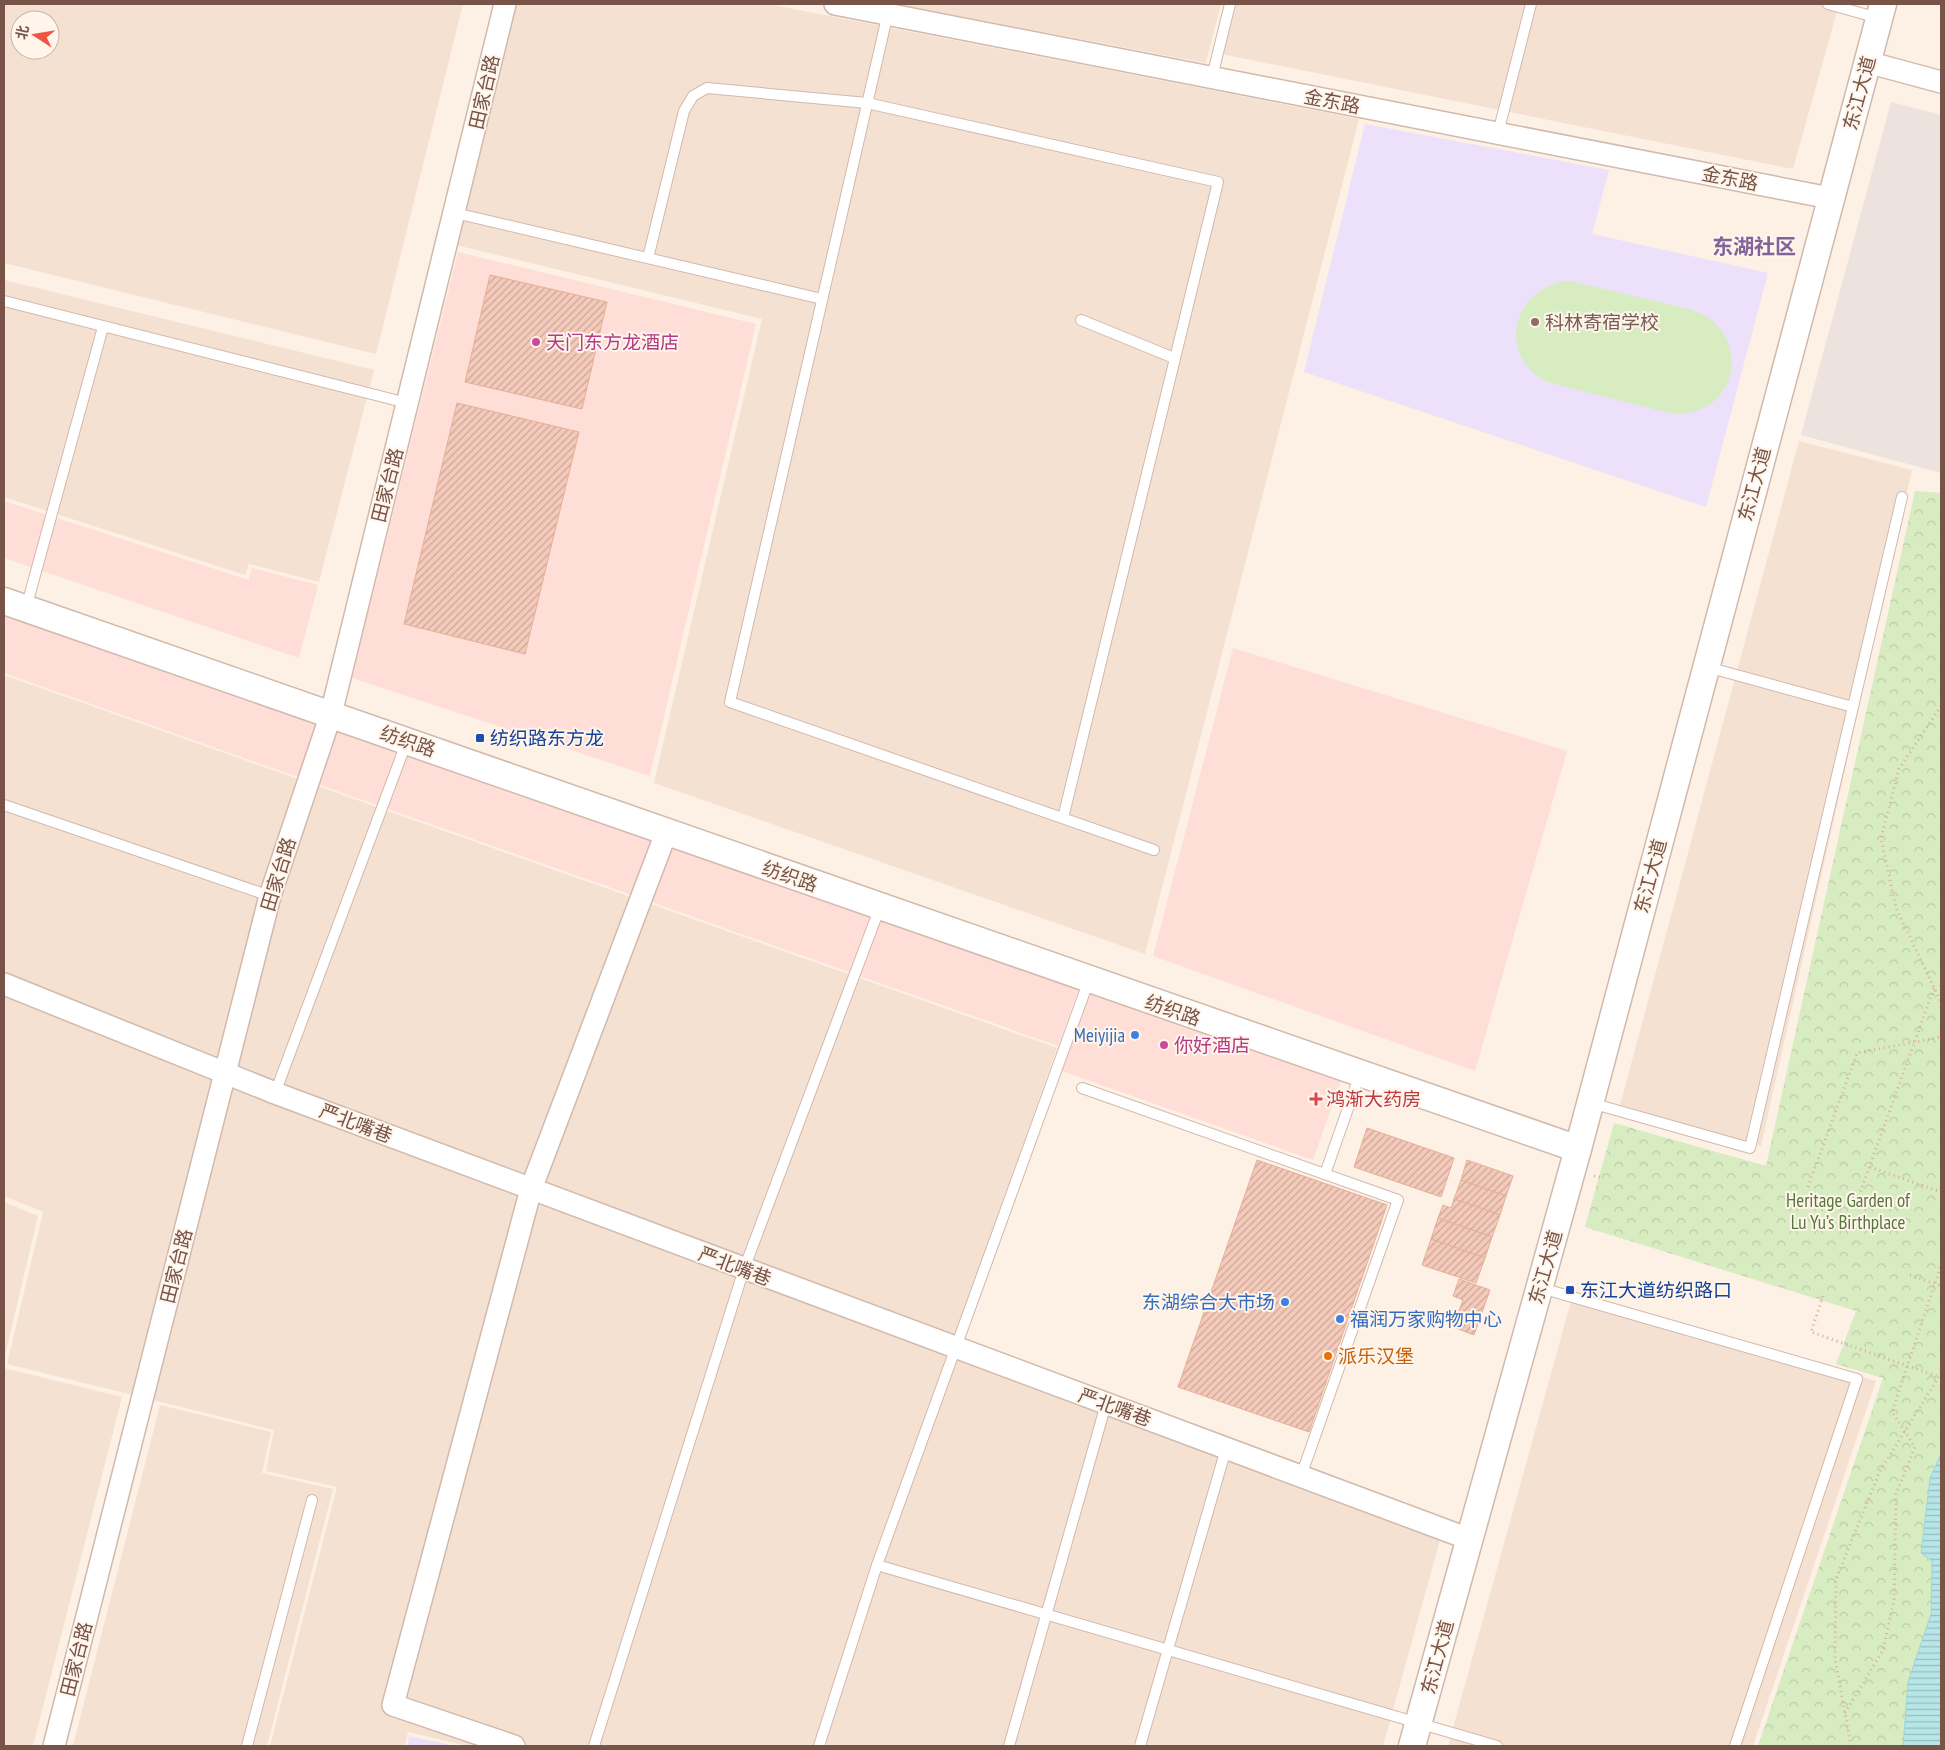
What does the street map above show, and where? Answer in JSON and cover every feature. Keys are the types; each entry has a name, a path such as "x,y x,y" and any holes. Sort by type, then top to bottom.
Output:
{"street":[{"name":"田家台路","path":"54,1746 270,896 331,714 505,4"},
{"name":"金东路","path":"835,4 889,9 1212,77 1830,198"},
{"name":"东江大道","path":"1415,1734 1578,1150 1881,11"},
{"path":"1867,62 1941,82"},
{"name":"纺织路","path":"15,605 1578,1150"},
{"path":"514,1746 392,1705 531,1189 666,832"},
{"name":"严北嘴巷","path":"4,984 275,1093 1470,1539"}],"lane":[{"path":"1212,77 1230,4"},
{"path":"1498,133 1531,4"},
{"path":"1828,4 1881,11"},
{"path":"889,9 730,702 1154,850"},
{"path":"648,258 684,111 693,96 707,88 868,103 1218,182 1063,818"},
{"path":"455,213 822,299"},
{"path":"4,301 407,403"},
{"path":"1080,320 1174,358"},
{"path":"15,605 103,327"},
{"path":"1590,1102 1750,1148 1902,496"},
{"path":"1706,667 1853,707"},
{"path":"275,1093 406,741"},
{"path":"4,805 270,896"},
{"path":"594,1746 744,1269 880,908"},
{"path":"819,1746 877,1566 1089,980"},
{"path":"1325,1174 1360,1074"},
{"path":"1082,1088 1398,1200 1301,1476"},
{"path":"1539,1288 1857,1379 1735,1746"},
{"path":"1009,1746 1106,1404"},
{"path":"1140,1746 1226,1449"},
{"path":"247,1746 312,1500"},
{"path":"877,1566 1168,1649 1415,1734 1497,1746"}],"path":[{"path":"1941,706 1899,769 1881,838 1896,908 1941,1002"},
{"path":"1857,1201 1934,987"},
{"path":"1808,1187 1857,1053 1915,1040 1941,1037"},
{"path":"1870,1167 1941,1192"},
{"path":"1845,1713 1883,1650 1894,1600 1896,1494 1915,1447 1904,1433 1892,1412 1941,1265"},
{"path":"1910,1275 1941,1286"},
{"path":"1823,1296 1811,1332 1939,1377"},
{"path":"1851,1746 1835,1658 1836,1579 1880,1471 1941,1373"}],"shaded area":[{"path":"4,4 463,4 376,354 4,263"},
{"path":"515,4 768,4 1359,119 1145,954 654,783 762,319 456,245"},
{"path":"896,4 1221,4 1206,63"},
{"path":"1234,4 1839,4 1793,169 1221,54"},
{"path":"1891,102 1941,115 1941,473 1801,435"},
{"name":"科林寄宿学校","path":"1365,124 1609,170 1592,234 1768,273 1706,507 1304,372"},
{"path":"458,252 756,324 650,776 352,678"},
{"path":"4,280 374,370 319,582 249,564 245,575 4,497"},
{"path":"1799,441 1912,470 1761,1146 1620,1105"},
{"path":"4,501 249,580 252,568 318,585 299,658 4,558"},
{"path":"4,613 1079,988 1058,1046 4,673"},
{"path":"1233,648 1567,751 1475,1071 1153,956"},
{"path":"4,675 1057,1048 954,1338 1445,1522 1383,1746 468,1746 408,1732 405,1746 270,1746 337,1487 266,1471 274,1430 7,1364 43,1212 4,1196"},
{"path":"1090,993 1342,1078 1313,1160 1062,1071"},
{"path":"4,1202 38,1216 4,1360"},
{"path":"1573,1294 1876,1381 1753,1746 1448,1746"},
{"path":"4,1368 122,1397 33,1746 4,1746"},
{"path":"160,1405 271,1432 262,1473 333,1489 267,1746 73,1746"},
{"path":"409,1736 455,1746 407,1746"}],"green space":[{"path":"1570,281 1688,309 1704,315 1721,330 1730,349 1732,359 1731,370 1723,391 1713,402 1701,409 1694,412 1673,414 1547,382 1531,370 1521,356 1516,340 1518,323 1524,308 1535,295 1551,285"},
{"name":"Heritage Garden of Lu Yu’s Birthplace","path":"1915,491 1941,493 1941,1746 1758,1746 1883,1378 1836,1364 1856,1311 1585,1227 1614,1123 1766,1166"}],"water":[{"path":"1941,1454 1941,1746 1903,1746 1908,1682 1931,1614 1932,1561 1921,1553 1930,1478"}],"building":[{"name":"天门东方龙酒店","path":"490,275 607,302 582,409 465,382"},
{"path":"457,403 579,432 525,654 404,624"},
{"path":"1367,1128 1454,1158 1441,1197 1354,1167"},
{"name":"东湖综合大市场","path":"1257,1160 1387,1205 1309,1432 1178,1387"},
{"path":"1467,1160 1513,1176 1506,1196 1461,1180"},
{"path":"1461,1180 1506,1196 1500,1215 1454,1199"},
{"path":"1454,1199 1500,1215 1492,1237 1438,1218 1443,1205 1451,1208"},
{"path":"1438,1218 1492,1237 1485,1258 1431,1239"},
{"path":"1431,1239 1485,1258 1476,1283 1422,1265"},
{"path":"1459,1279 1490,1290 1474,1335 1453,1327 1463,1300 1453,1296"}],"place":[{"name":"科林寄宿学校","path":"1535,322"},
{"name":"天门东方龙酒店","path":"536,342"},
{"name":"纺织路东方龙","path":"480,738"},
{"name":"Meiyijia","path":"1135,1035"},
{"name":"你好酒店","path":"1164,1045"},
{"name":"鸿渐大药房","path":"1316,1099"},
{"name":"东江大道纺织路口","path":"1570,1290"},
{"name":"东湖综合大市场","path":"1285,1302"},
{"name":"福润万家购物中心","path":"1340,1319"},
{"name":"派乐汉堡","path":"1328,1356"}],"district":[{"name":"东湖社区","path":"1754,247"}]}
